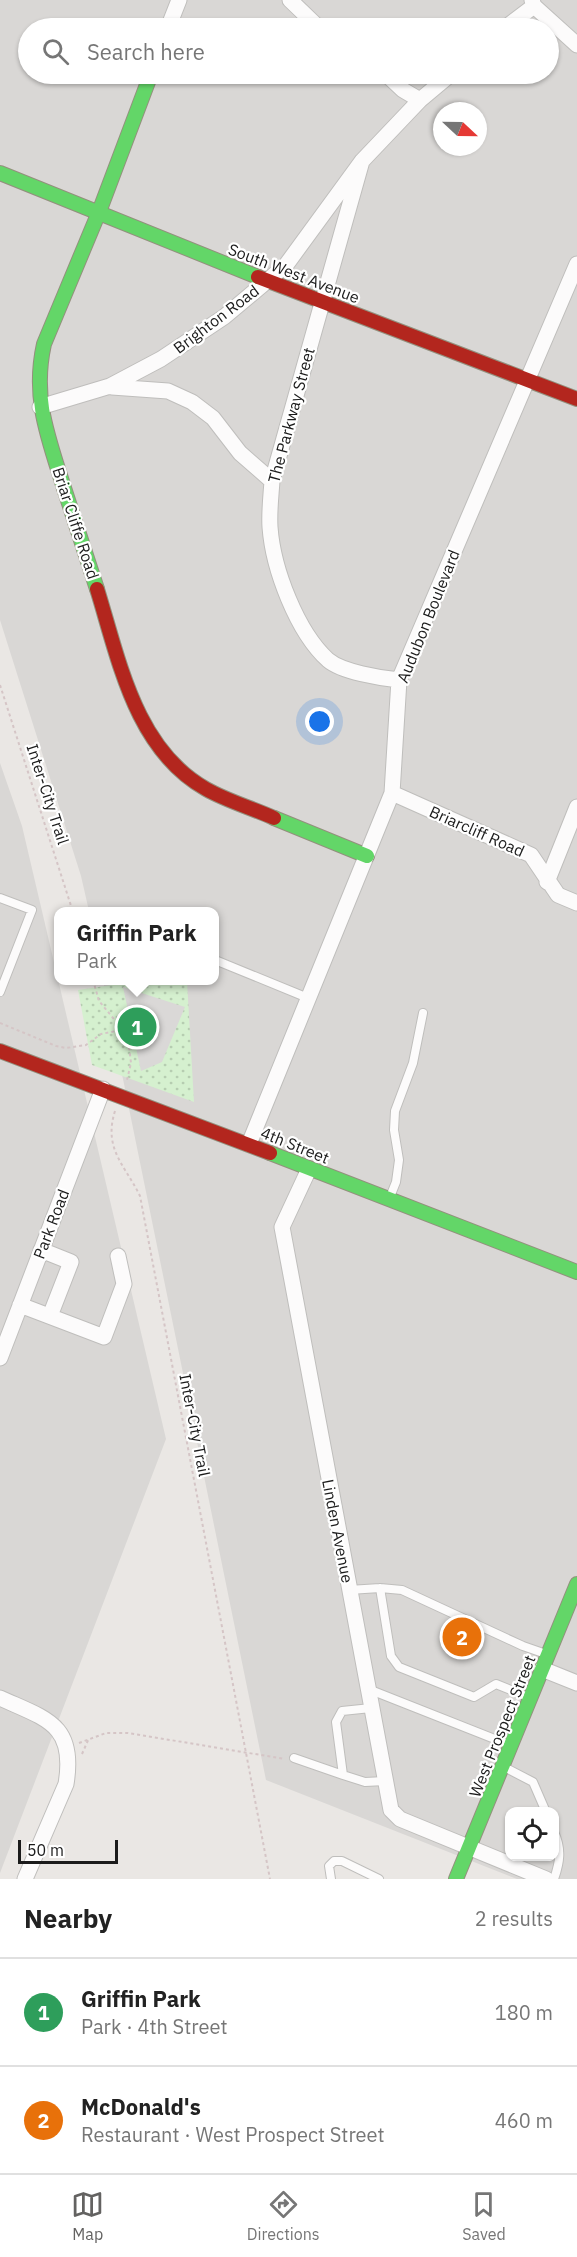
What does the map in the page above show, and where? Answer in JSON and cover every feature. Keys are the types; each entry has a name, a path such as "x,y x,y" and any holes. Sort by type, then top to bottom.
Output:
{"street":[{"path":"172,18 179,0"},
{"path":"290,0 309,18"},
{"path":"516,18 533,3 549,18"},
{"path":"559,28 577,45"},
{"name":"Briar Cliffe Road","path":"147,84 99,212 44,344 38,366 37,388 40,407 128,686 147,730 157,745 190,780 207,790 367,856"},
{"path":"397,84 420,100"},
{"name":"Brighton Road","path":"40,407 110,386 161,360 224,317 286,265 362,161 420,100 439,84"},
{"name":"The Parkway Street","path":"362,161 272,481 270,527 281,581 308,636 330,661 354,671 384,679 399,680"},
{"name":"South West Avenue","path":"0,173 267,281 577,399"},
{"name":"Audubon Boulevard","path":"249,1144 392,793 399,680 577,264"},
{"path":"110,386 168,391 192,402 213,418 240,453 272,481"},
{"name":"Briarcliff Road","path":"392,793 531,855 547,882 558,895 577,903"},
{"path":"547,882 577,807"},
{"name":"4th Street","path":"0,1052 249,1144 577,1272"},
{"name":"Park Road","path":"0,1358 103,1089"},
{"name":"Linden Avenue","path":"309,1169 282,1227 391,1810 400,1819 546,1879"},
{"path":"41,1250 71,1262 50,1316"},
{"path":"20,1305 104,1337 123,1284 118,1256"},
{"name":"West Prospect Street","path":"456,1879 577,1584"},
{"path":"545,1662 577,1683"},
{"path":"0,1698 54,1725 66,1742 69,1767 66,1784 25,1879"}],"lane":[{"path":"0,898 32,910 0,991"},
{"path":"219,962 308,998"},
{"path":"389,1200 396,1182 399,1160 394,1130 395,1111 413,1063 423,1013"},
{"path":"349,1590 380,1588 402,1590 523,1646 545,1662"},
{"path":"380,1588 391,1656 399,1667 474,1697 496,1684 530,1698"},
{"path":"367,1689 512,1745"},
{"path":"343,1775 336,1722 342,1711 371,1708"},
{"path":"294,1758 365,1782 385,1781"},
{"path":"503,1767 533,1782 544,1807"},
{"path":"554,1879 560,1863 559,1847"},
{"path":"331,1879 329,1866 334,1861 342,1861 379,1879"}],"path":[{"name":"Inter-City Trail","path":"0,685 71,907"},
{"path":"94,985 99,1001 123,1030 131,1063 128,1077"},
{"path":"0,1023 66,1048 86,1045 101,1034 131,1028 152,1029"},
{"name":"Inter-City Trail","path":"116,1109 111,1123 114,1146 125,1173 140,1196 270,1879"},
{"path":"66,1742 106,1733 128,1732 246,1751 279,1759 294,1758"}],"shaded area":[{"path":"0,0 577,0 577,1879 517,1879 266,1780 104,985 219,985 219,907 88,907 81,876 0,620"},
{"path":"0,763 22,826 54,962 54,985 59,985 166,1439 0,1873"},
{"path":"123,987 185,1007 162,1062 141,1071"}],"green space":[{"path":"112,985 187,985 194,1102 92,1065 78,990"}],"traffic: fast":[{"path":"97,589 47,434 41,400 41,364 44,344 99,212 147,84"},
{"path":"0,173 258,277"},
{"path":"274,818 367,856"},
{"path":"270,1153 577,1272"},
{"path":"456,1879 577,1584"}],"traffic: jam":[{"path":"258,277 577,399"},
{"path":"97,589 113,645 133,701 162,751 182,772 206,789 274,818"},
{"path":"0,1051 270,1153"}],"place":[{"name":"Griffin Park","path":"137,1027"},
{"name":"McDonald's","path":"462,1637"}]}
